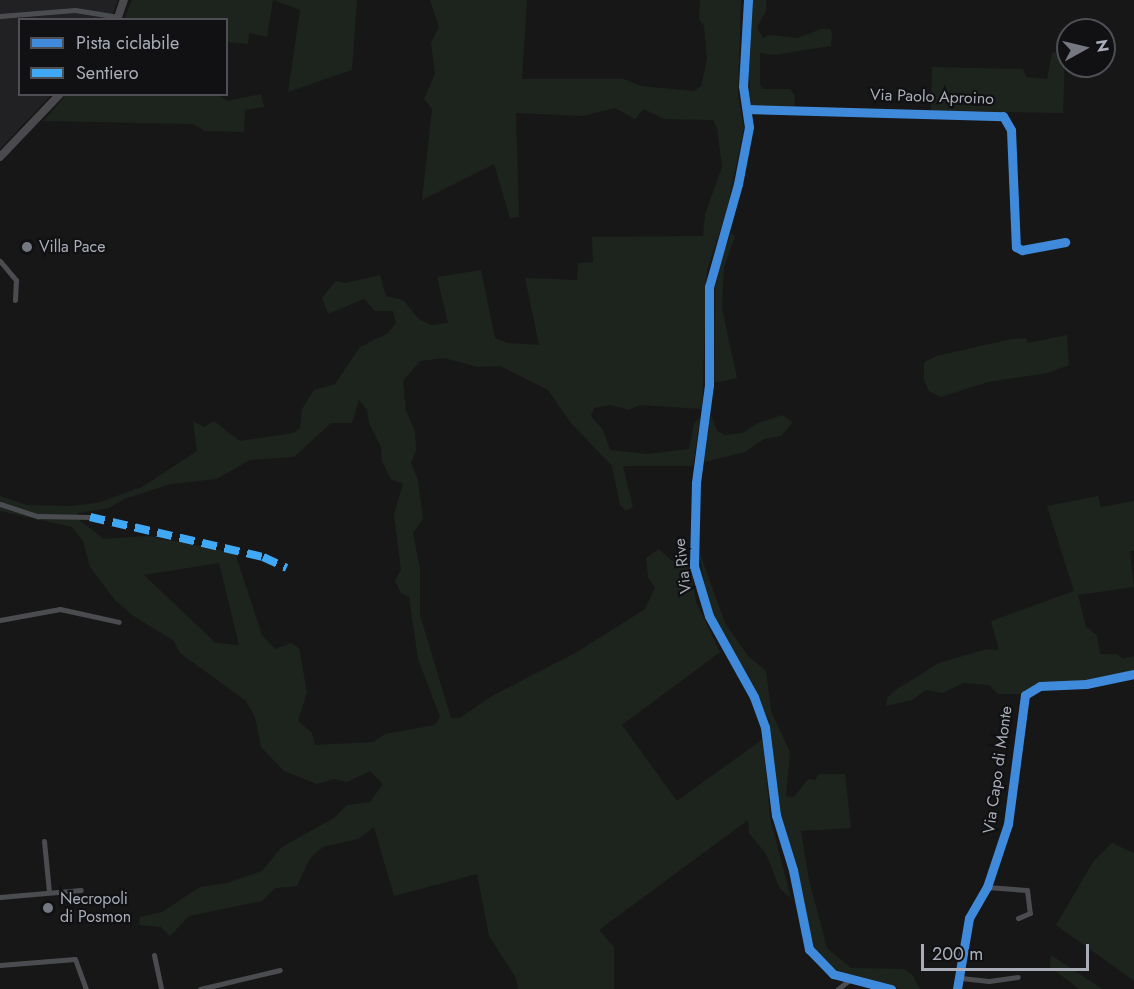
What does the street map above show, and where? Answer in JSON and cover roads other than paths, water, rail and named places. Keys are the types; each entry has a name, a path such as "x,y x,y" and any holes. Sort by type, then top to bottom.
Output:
{"main road":[{"path":"117,18 124,0"},
{"path":"0,157 58,96"}],"street":[{"name":"Via Rive","path":"748,0 743,72 748,127 739,176 709,287 709,385 696,483 693,555 701,599 754,697 765,727 776,815 793,870 808,948 829,971 849,980 891,989"},
{"path":"0,16 75,10 117,18"},
{"name":"Via Paolo Aproino","path":"747,108 1003,116 1011,130 1016,247 1022,250 1065,242"},
{"path":"0,261 16,280 15,300"},
{"path":"0,504 38,516 90,517"},
{"path":"0,620 60,609 119,622"},
{"name":"Via Capo di Monte","path":"957,989 961,978 969,918 987,886 1008,824 1025,695 1040,686 1086,684 1134,674"},
{"path":"44,841 49,892"},
{"path":"987,886 1027,890 1030,913 1018,918"},
{"path":"0,897 81,890"},
{"path":"154,955 161,989"},
{"path":"0,965 75,959 86,989"},
{"path":"200,989 280,970"},
{"path":"961,978 989,981 1018,977"},
{"path":"838,989 849,980"}],"place":[{"name":"Villa Pace","path":"27,247"},
{"name":"Necropoli di Posmon","path":"48,908"}]}
